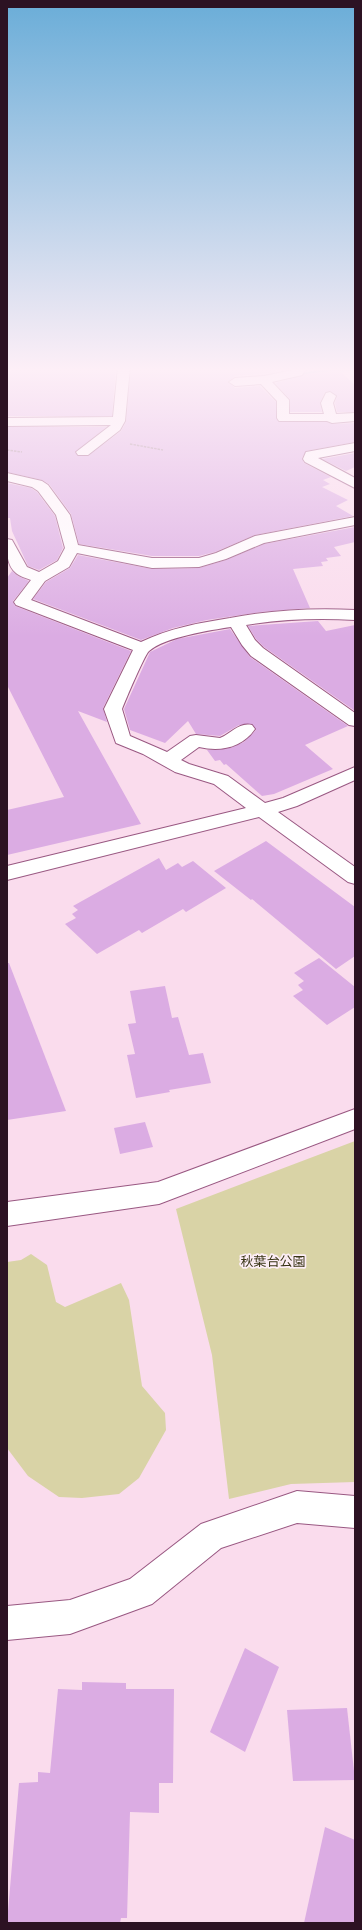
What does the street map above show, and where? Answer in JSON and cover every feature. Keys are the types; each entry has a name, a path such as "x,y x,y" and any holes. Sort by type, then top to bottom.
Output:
{"street":[{"path":"310,457 310,459 355,484"},
{"path":"7,477 37,484 43,488 63,515 72,548 64,564 40,578 22,602 142,648"},
{"path":"72,548 152,563 199,562 221,556 260,539 355,521"},
{"path":"7,543 21,570 40,578"},
{"path":"355,615 277,615 194,628 164,637 142,648 113,709 122,739 149,750 182,768 221,780 355,877"},
{"path":"236,621 248,642 257,652 355,722"},
{"path":"169,760 196,740 212,745 229,743 246,729"},
{"path":"7,873 290,802 355,773"},
{"path":"7,1214 159,1193 355,1119"},
{"path":"7,1623 70,1617 140,1592 212,1535 297,1507 355,1512"}],"green space":[{"name":"秋葉台公園","path":"355,1141 355,1482 291,1484 229,1499 212,1355 176,1209"},
{"path":"31,1254 47,1265 56,1302 65,1307 121,1283 129,1300 142,1386 165,1413 166,1430 139,1478 119,1494 82,1498 59,1497 28,1476 7,1448 7,1262 21,1260"}],"building":[{"path":"7,457 303,457 304,463 331,477 323,480 330,484 322,487 348,500 336,506 353,516 255,535 215,552 199,556 152,556 79,544 71,514 49,484 42,480 7,472"},
{"path":"333,457 355,457 355,467 346,471 322,459"},
{"path":"7,483 31,488 37,492 55,516 63,548 57,560 39,570 28,566 12,531 10,518 7,518"},
{"path":"355,527 355,542 334,547 341,556 326,558 328,561 321,562 323,566 293,569 310,608 261,612 207,620 173,628 141,640 33,599 46,582 70,568 78,555 152,569 199,568 226,560 264,544"},
{"path":"12,571 18,576 29,581 13,601 15,606 131,651 103,708 107,722 78,711 141,824 7,855 7,810 64,797 7,685 7,578"},
{"path":"318,621 326,631 355,625 355,711 264,647 256,639 248,626"},
{"path":"230,629 250,657 348,726 305,745 333,769 274,794 262,796 226,764 224,765 220,760 215,761 207,750 230,748 244,742 256,730 252,724 239,725 220,736 196,734 188,721 165,743 130,730 124,709 150,652 177,639"},
{"path":"266,841 355,907 355,956 336,969 252,899 251,900 214,871"},
{"path":"159,858 166,870 178,863 182,867 193,861 226,888 186,912 183,909 142,933 139,930 97,954 65,924 76,918 72,914 78,910 73,906"},
{"path":"319,958 355,987 355,1007 327,1025 293,996 303,990 298,985 304,981 294,973"},
{"path":"7,963 9,963 66,1111 7,1120"},
{"path":"165,986 172,1018 178,1017 189,1055 203,1053 211,1083 169,1090 170,1092 136,1098 127,1055 135,1054 128,1024 136,1023 130,991"},
{"path":"145,1122 153,1147 120,1154 114,1128"},
{"path":"245,1648 279,1667 245,1752 210,1732"},
{"path":"82,1682 126,1683 126,1689 174,1689 173,1783 159,1783 159,1813 130,1812 127,1918 121,1918 120,1923 7,1923 19,1783 38,1782 38,1772 50,1773 58,1689 82,1690"},
{"path":"347,1708 355,1780 293,1781 287,1710"},
{"path":"325,1827 355,1840 355,1923 304,1923"}]}
